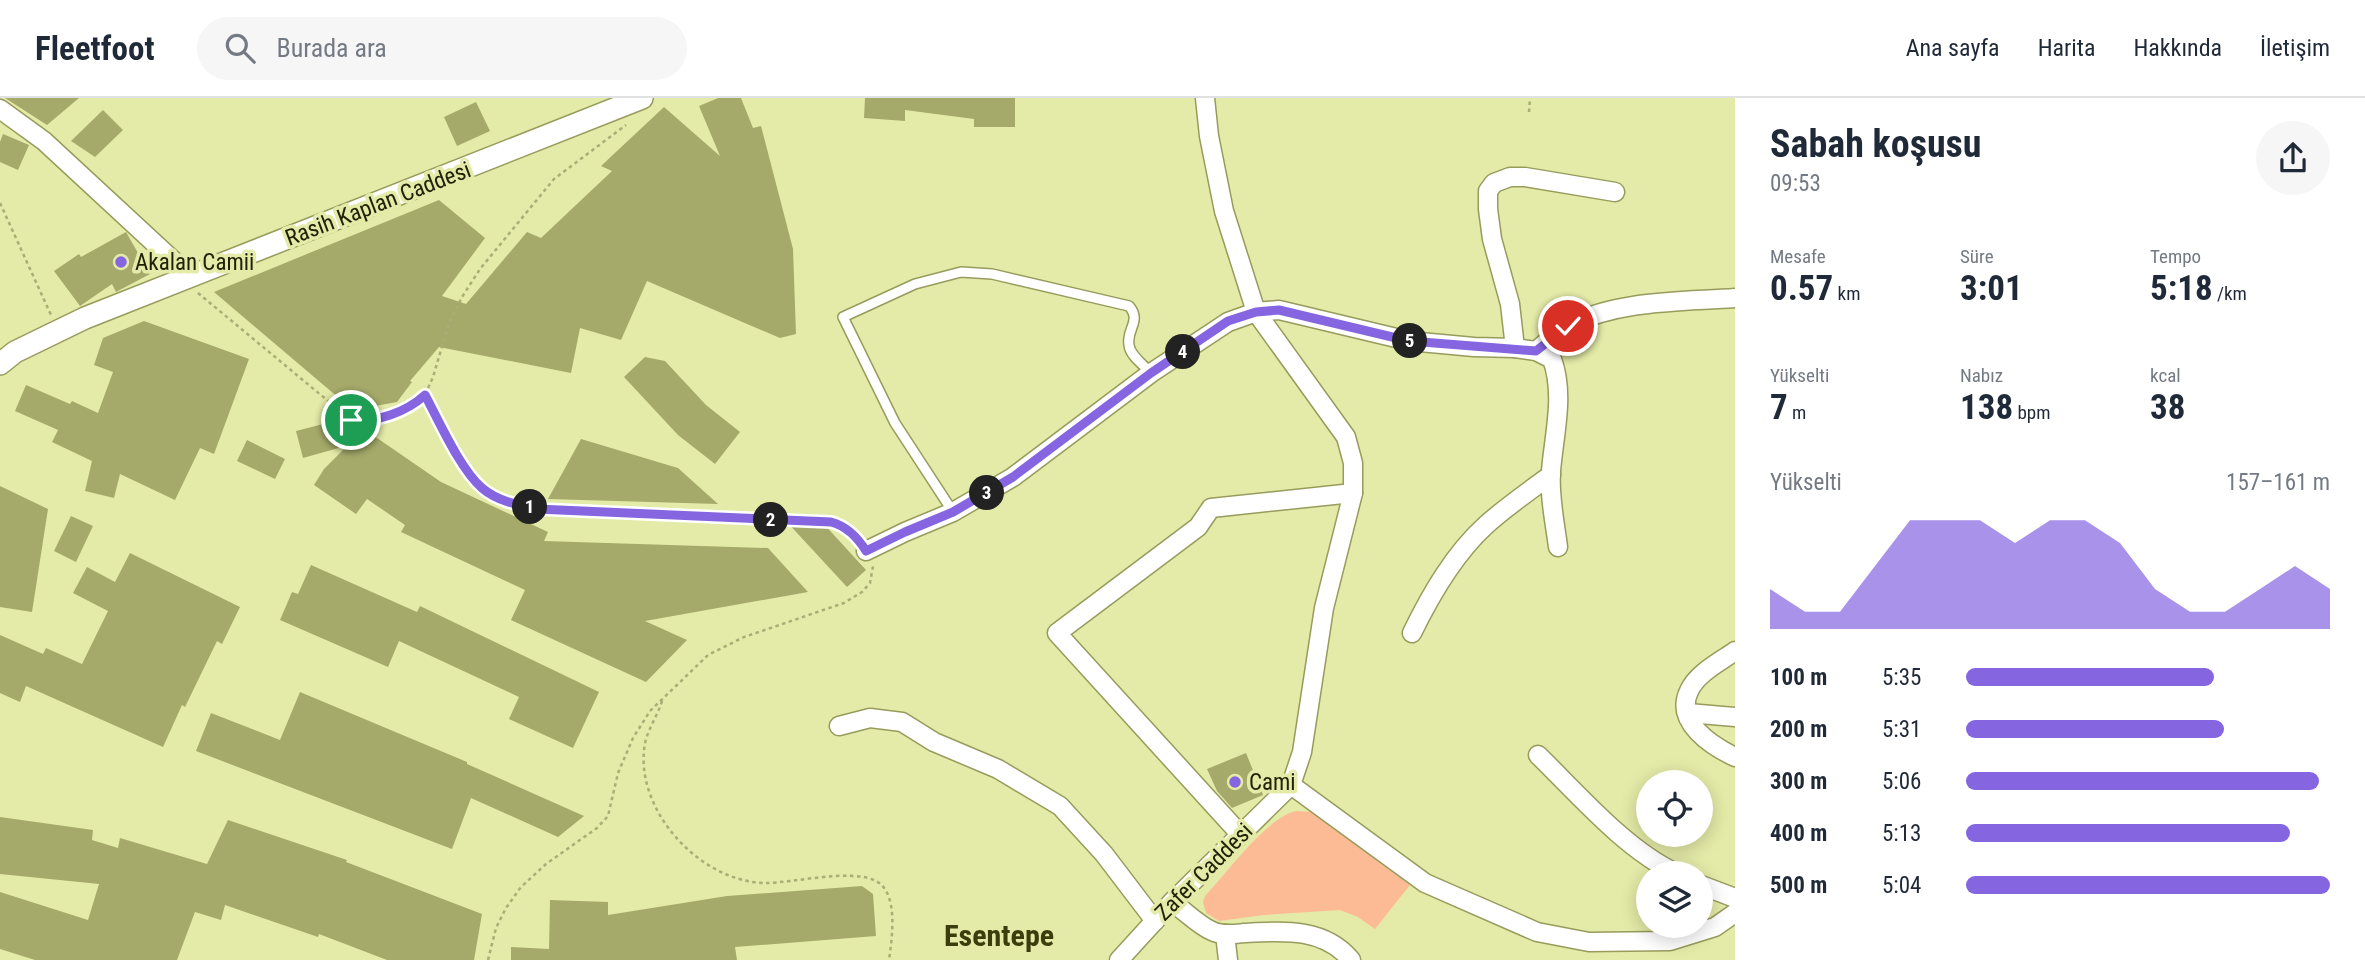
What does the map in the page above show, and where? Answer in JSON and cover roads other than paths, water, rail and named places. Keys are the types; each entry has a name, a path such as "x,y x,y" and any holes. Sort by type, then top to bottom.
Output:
{"street":[{"name":"Rasih Kaplan Caddesi","path":"0,364 15,352 85,318 642,98"},
{"path":"1205,98 1209,136 1224,211 1256,312 1346,437 1353,463 1353,493 1325,608 1302,752 1291,785 1425,883 1537,932 1589,942 1670,941 1715,927 1735,913"},
{"path":"0,108 44,141 187,278"},
{"path":"1515,348 1510,304 1492,239 1488,191 1493,183 1510,177 1525,177 1615,192"},
{"path":"1536,351 1568,326 1589,316 1664,303 1735,298"},
{"path":"866,551 953,512 1013,477 1151,373 1228,321 1256,312 1279,310 1409,341 1515,348 1536,351 1552,359 1557,373 1559,397 1551,475 1558,547"},
{"path":"1412,633 1444,575 1465,547 1486,525 1551,475"},
{"path":"1240,834 1057,633 1198,527 1211,508 1353,493"},
{"path":"1735,651 1702,674 1689,690 1686,701 1691,723 1702,736 1720,750 1735,757"},
{"path":"1688,713 1735,717"},
{"path":"839,726 870,718 902,722 934,742 998,769 1060,806 1104,854 1155,921"},
{"path":"1538,755 1620,834 1653,861"},
{"name":"Zafer Caddesi","path":"1119,960 1172,902 1291,785"},
{"path":"1713,890 1735,898"},
{"path":"1172,902 1212,932 1296,932 1317,935 1351,960"},
{"path":"1225,934 1228,960"}],"lane":[{"path":"953,512 884,404 843,317 929,279 961,272 992,274 1129,306 1136,320 1129,340 1130,349 1151,373"}],"place":[{"name":"Akalan Camii","path":"121,262"},
{"name":"Cami","path":"1235,782"}],"district":[{"name":"Esentepe","path":"999,935"}]}
